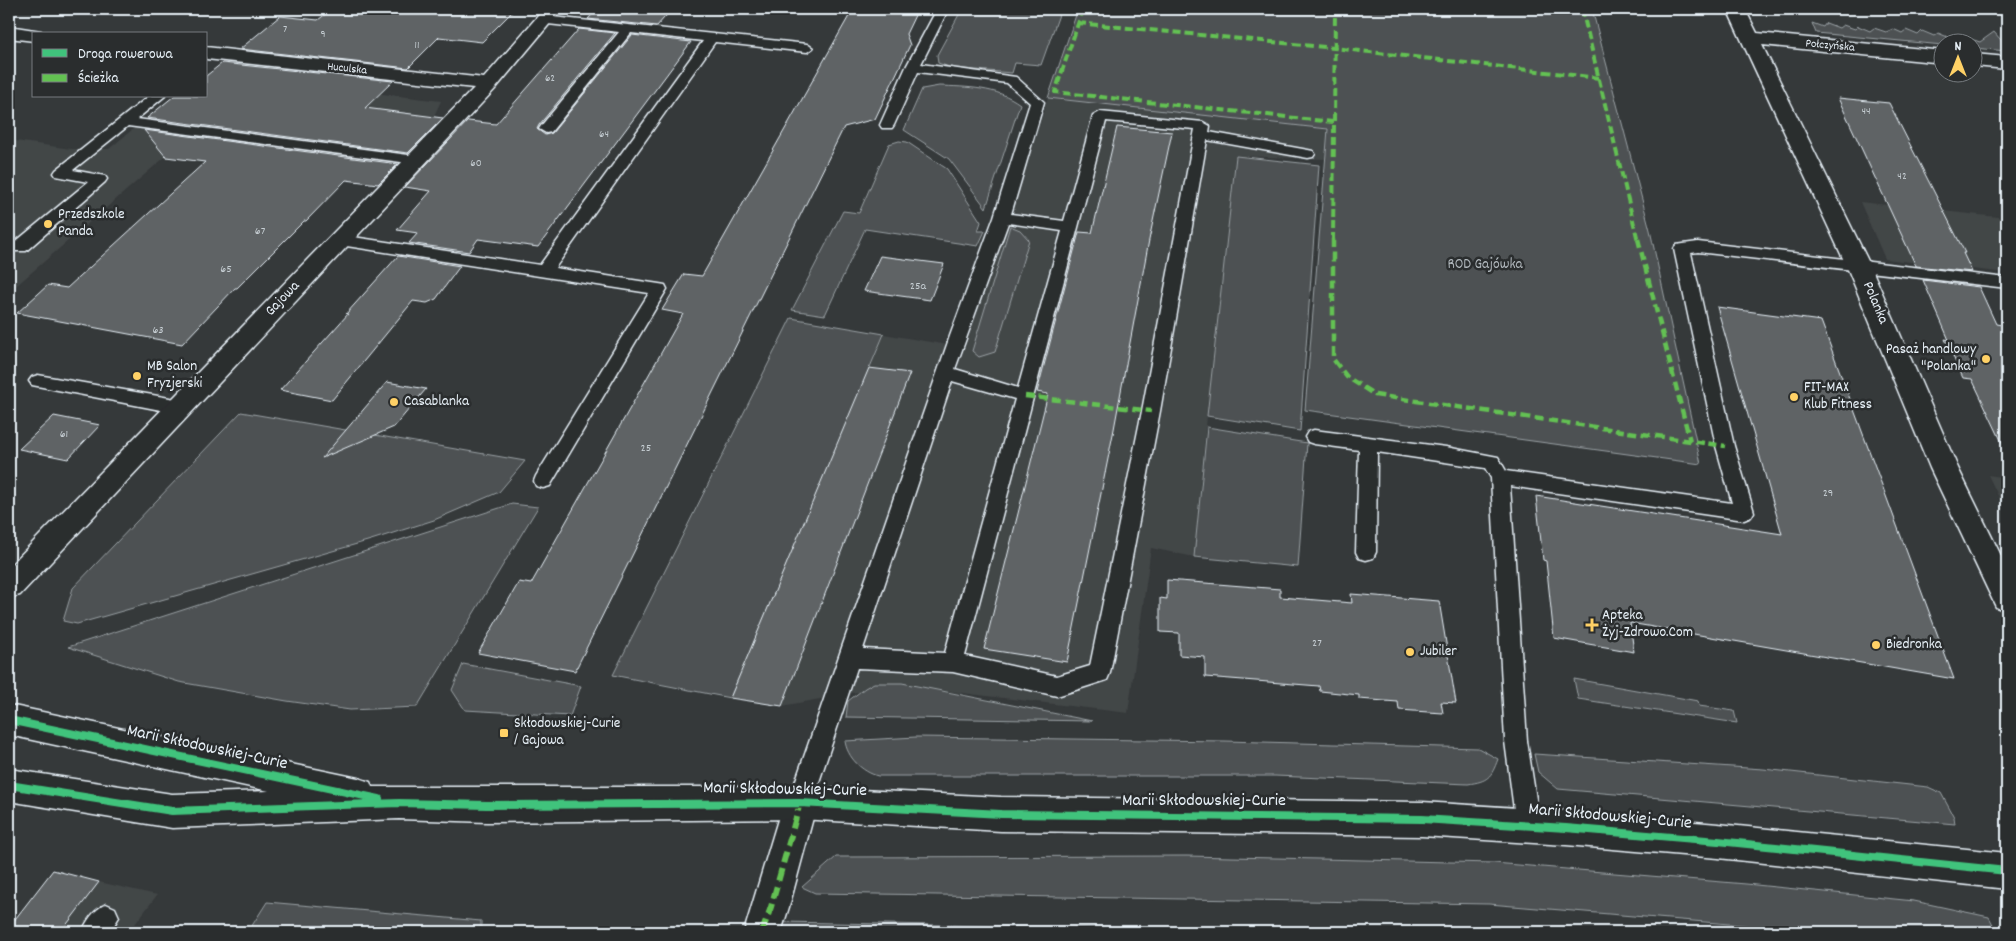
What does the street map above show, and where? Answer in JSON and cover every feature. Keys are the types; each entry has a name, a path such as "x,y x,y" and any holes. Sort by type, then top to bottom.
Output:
{"street":[{"path":"1736,9 1750,38"},
{"name":"Gajowa","path":"9,586 488,84 548,14"},
{"path":"9,32 32,35"},
{"name":"Połczyńska","path":"1750,38 1934,56"},
{"name":"Polanka","path":"1750,38 1859,267 1944,468 2007,598"},
{"name":"Huculska","path":"208,55 488,84"},
{"path":"1984,61 2007,63"},
{"name":"Marii Skłodowskiej-Curie","path":"9,720 399,803"},
{"name":"Marii Skłodowskiej-Curie","path":"9,785 172,811 399,803 487,805 800,803 1001,814 1330,817 1528,825 1718,841 2007,871"},
{"path":"762,932 771,907 800,803"}],"lane":[{"path":"888,125 913,68 942,10"},
{"path":"548,14 628,29 808,48"},
{"path":"546,129 628,29"},
{"path":"544,271 711,38"},
{"path":"800,803 958,336 1002,217 1037,102 1011,80 913,68"},
{"path":"20,247 100,179 61,173 156,98"},
{"path":"848,658 953,663 1057,686 1099,672 1151,411 1203,126 1100,116 953,663"},
{"path":"126,122 416,160"},
{"path":"1202,135 1308,154"},
{"path":"1002,217 1070,227"},
{"path":"340,240 659,289 544,481"},
{"path":"1500,477 1744,512 1725,446 1682,249 1698,247 2007,284"},
{"path":"947,373 1025,396"},
{"path":"38,381 181,407"},
{"path":"1314,438 1446,454 1491,462 1500,477 1516,740 1528,825"},
{"path":"1366,552 1368,445"}],"shaded area":[{"path":"208,73 441,101 434,116 372,183 165,157 9,292 9,140 71,149 109,149 171,98 208,98"},
{"path":"1048,98 1328,129 1325,159 1236,156 1207,416 1194,557 1151,548 1128,713 896,685 782,706 730,698 884,334 965,348"},
{"path":"1860,202 2007,218 2007,273 1885,259"},
{"path":"1988,475 2007,478 2007,514"},
{"path":"53,870 157,895 129,932 9,932 9,927"}],"green space":[{"path":"962,9 1061,9 1041,65 1015,63 1012,73 952,68 938,63 937,55"},
{"name":"ROD Gajówka","path":"1078,9 1592,9 1650,230 1701,464 1305,410 1328,129 1048,98"},
{"path":"1812,23 1823,27 1826,23 1839,28 1843,25 1855,29 1858,26 1870,31 1874,28 1886,32 1893,29 1902,33 1906,30 1918,35 1922,31 1934,36 1934,44 1816,33"},
{"path":"1994,32 2007,47 2007,51 1984,49 1984,39"},
{"path":"939,86 992,91 1011,98 1020,104 986,208 949,159 904,130 922,89"},
{"path":"899,141 907,142 947,169 981,222 978,231 985,231 978,246 865,229 825,315 792,310 843,211 859,213 889,144"},
{"path":"1236,156 1319,165 1300,431 1207,416"},
{"path":"1010,226 1020,230 1029,240 995,352 979,357 972,351"},
{"path":"791,318 884,334 730,698 613,675"},
{"path":"241,412 525,461 499,492 434,520 371,540 77,624 63,621 73,588"},
{"path":"1207,427 1307,443 1298,567 1194,557"},
{"path":"512,504 538,507 417,707 350,710 287,701 179,682 68,647"},
{"path":"463,664 581,686 570,716 465,710 452,690"},
{"path":"1574,679 1698,701 1699,706 1734,711 1737,723 1578,699"},
{"path":"874,683 902,683 1092,721 846,717 848,701"},
{"path":"916,737 1225,741 1478,748 1498,759 1488,777 1480,782 1468,784 1275,776 878,776 866,771 856,763 846,747 845,741"},
{"path":"1534,754 1763,769 1928,787 1941,793 1954,817 1955,824 1558,789 1538,772"},
{"path":"1187,856 1494,863 1746,884 1914,901 1989,917 1997,932 1825,932 1489,904 815,893 802,887 836,857"},
{"path":"267,902 481,921 481,932 248,932"},
{"path":"782,922 1296,932 778,932"}],"building":[{"path":"332,9 515,9 482,42 439,37 408,68 240,49 280,16 318,20"},
{"path":"597,9 672,9 657,26 588,19"},
{"path":"853,9 918,9 906,34 910,45 875,119 844,127 575,671 478,653 519,582 531,584 683,314 662,310 684,274 702,276"},
{"path":"579,29 615,33 539,125 537,129 545,135 552,133 632,35 691,42 538,247 478,239 469,252 409,243 418,233 397,230 431,191 405,187 468,121 496,124"},
{"path":"222,63 393,81 365,108 443,118 408,153 147,118 172,98 208,98 208,74"},
{"path":"1838,98 1889,103 1965,253 1963,253 1972,272 1916,266"},
{"path":"1117,127 1172,132 1149,240 1114,429 1067,662 984,649 1048,394 1037,392 1079,232 1092,233"},
{"path":"144,130 398,164 378,184 346,180 235,288 182,344 17,313 48,285 67,288 205,162 166,157"},
{"path":"398,256 460,266 436,299 427,303 413,301 332,400 280,390 348,314 346,314"},
{"path":"880,256 944,264 930,300 864,291"},
{"path":"1923,280 1979,287 1996,324 2007,326 2007,453 1972,379 1963,378 1945,339 1949,340"},
{"path":"1717,307 1821,321 1954,679 1630,623 1634,652 1554,638 1546,561 1543,560 1536,496 1782,534"},
{"path":"869,368 910,373 782,706 730,698"},
{"name":"Casablanka","path":"387,382 426,389 394,427 322,458"},
{"path":"54,416 100,425 68,459 19,449"},
{"path":"1167,580 1280,589 1280,597 1352,603 1351,594 1439,601 1456,703 1441,702 1443,713 1399,710 1398,702 1359,699 1359,695 1320,691 1319,686 1205,677 1205,657 1179,655 1179,633 1160,632 1160,598 1167,599"},
{"path":"53,870 99,882 61,932 9,932 9,927"}],"marked path":[{"path":"1083,9 1055,92 1333,122"},
{"path":"1335,9 1333,359 1347,377 1375,395 1725,446"},
{"path":"1582,9 1653,302 1690,441"},
{"path":"1078,23 1334,48 1599,78"},
{"path":"1025,396 1151,411"},
{"path":"762,932 771,907 800,803"}],"cycle path":[{"path":"9,720 379,799"},
{"path":"9,785 172,811 399,803 487,805 800,803 1001,814 1422,819 1566,828 1718,841 2007,871"}],"place":[{"name":"Przedszkole Panda","path":"48,224"},
{"name":"Pasaż handlowy \"Polanka\"","path":"1986,359"},
{"name":"MB Salon Fryzjerski","path":"137,376"},
{"name":"FIT-MAX Klub Fitness","path":"1794,397"},
{"name":"Casablanka","path":"394,402"},
{"name":"Apteka Żyj-Zdrowo.Com","path":"1592,625"},
{"name":"Biedronka","path":"1876,645"},
{"name":"Jubiler","path":"1410,652"},
{"name":"Skłodowskiej-Curie / Gajowa","path":"504,733"}]}
